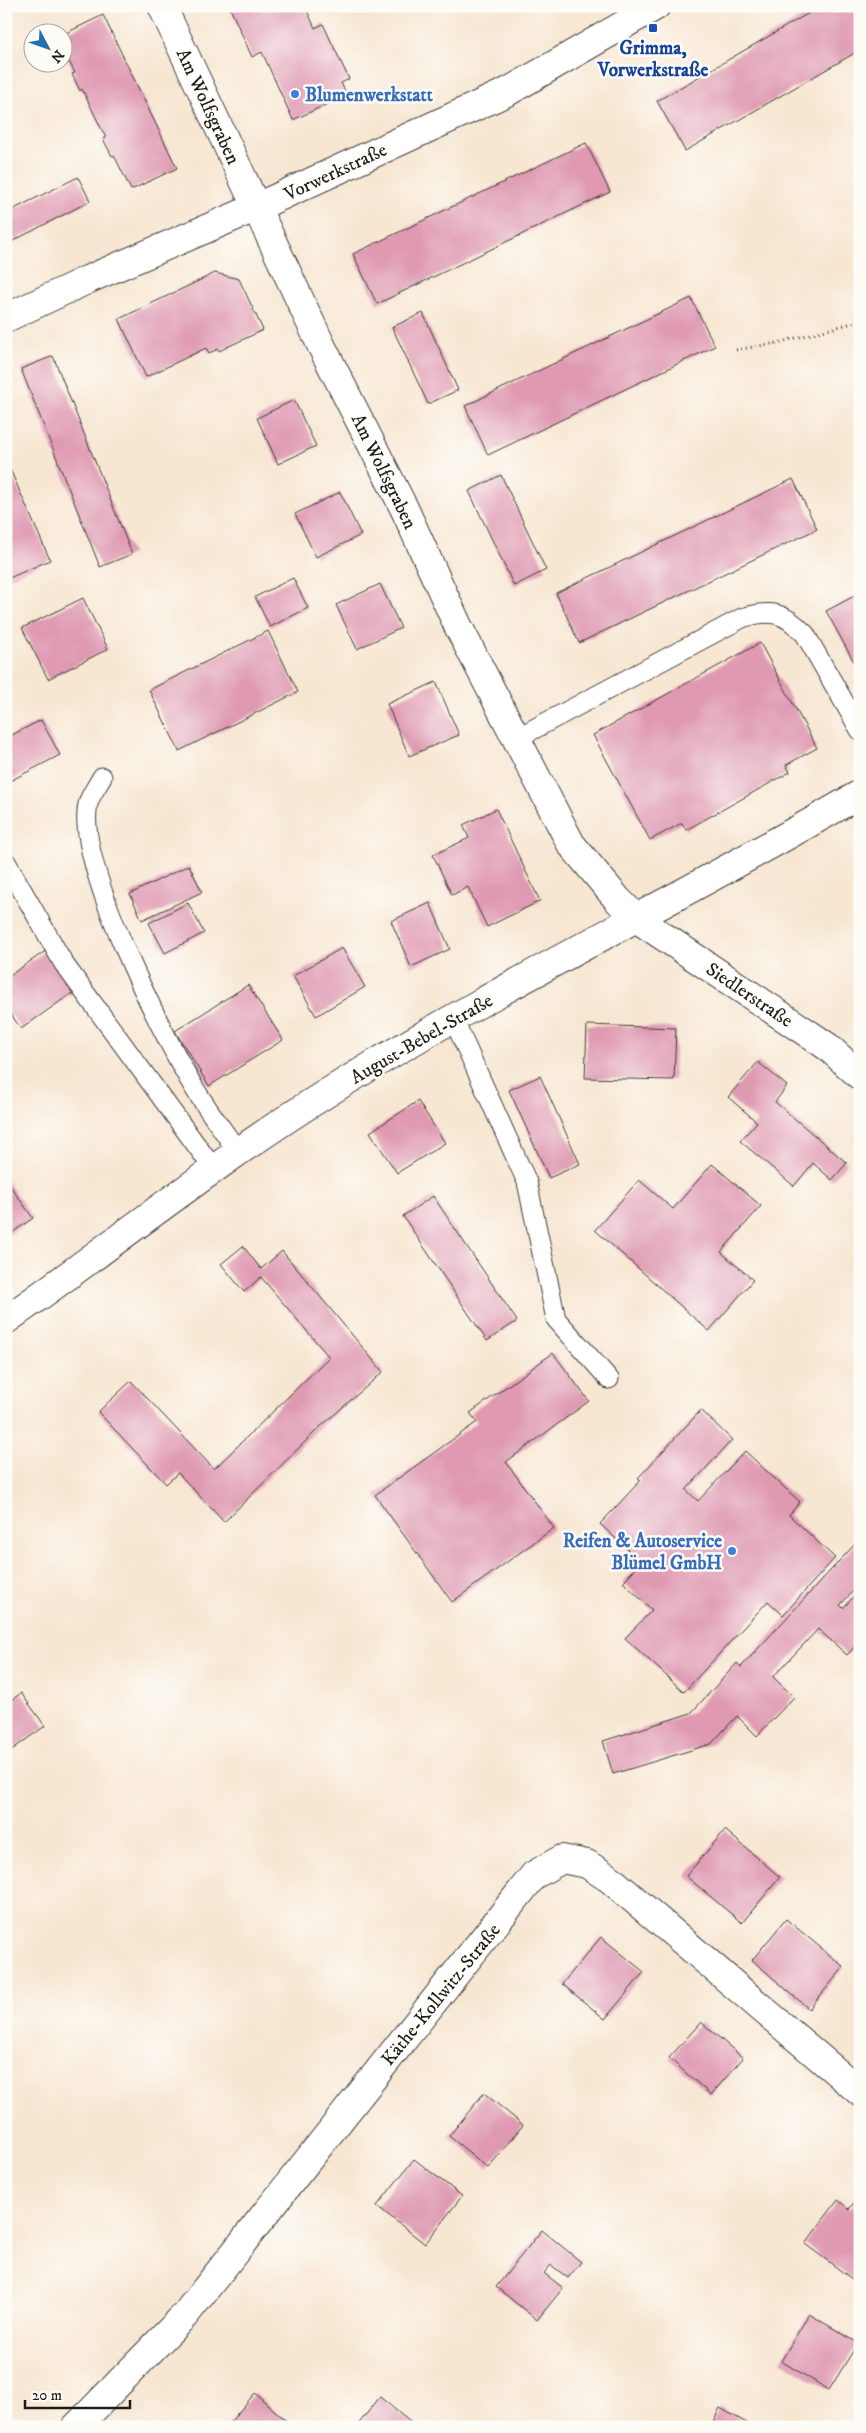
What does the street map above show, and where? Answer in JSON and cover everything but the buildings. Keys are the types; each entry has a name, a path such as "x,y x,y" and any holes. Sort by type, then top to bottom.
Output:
{"street":[{"name":"Am Wolfsgraben","path":"162,6 321,344 404,508 458,626 571,844 618,900 636,918"},
{"name":"Vorwerkstraße","path":"6,318 89,279 257,207 509,91 656,6"},
{"name":"August-Bebel-Straße","path":"6,1320 213,1168 326,1094 453,1018 857,798"},
{"name":"Siedlerstraße","path":"636,918 828,1047 860,1076"},
{"name":"Käthe-Kollwitz-Straße","path":"76,2427 185,2315 534,1875 562,1859 587,1864 610,1879 860,2092"}],"lane":[{"path":"517,738 742,618 762,612 776,613 793,621 805,634 860,730"},
{"path":"102,777 88,804 88,834 98,878 124,948 158,1021 194,1087 238,1152"},
{"path":"6,862 64,964 213,1168"},
{"path":"453,1018 526,1182 556,1319 610,1379"}],"path":[{"path":"736,350 778,343 860,321"}],"place":[{"name":"Grimma, Vorwerkstraße","path":"653,28"},
{"name":"Blumenwerkstatt","path":"295,94"},
{"name":"Reifen & Autoservice Blümel GmbH","path":"732,1551"}]}
